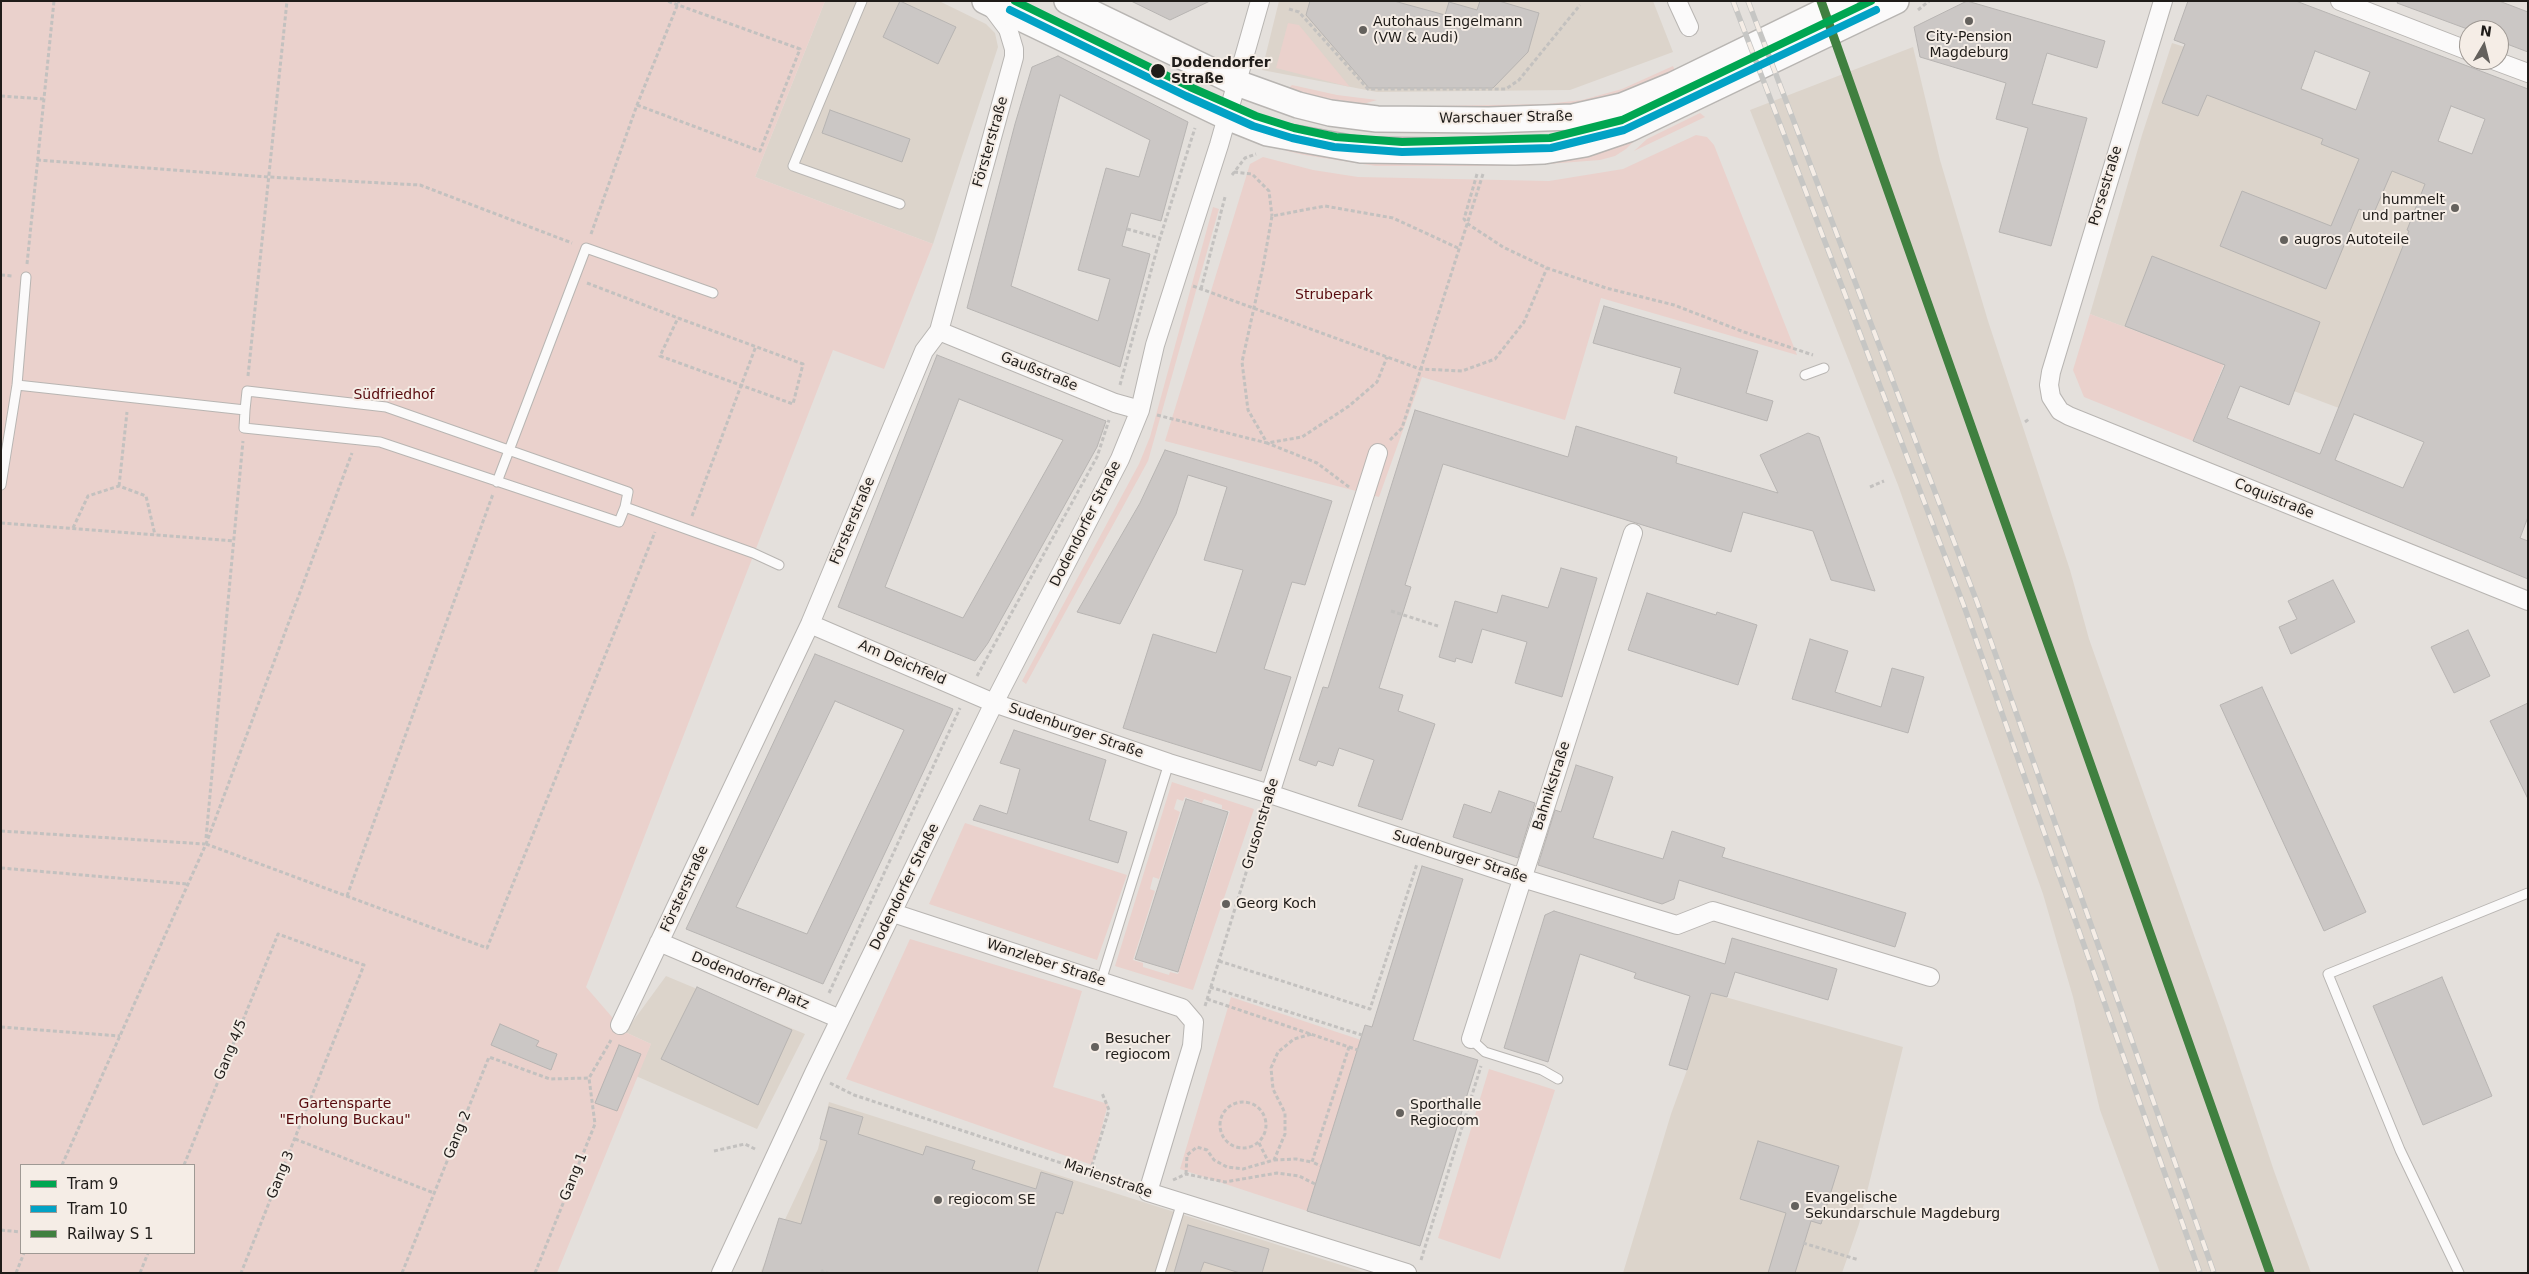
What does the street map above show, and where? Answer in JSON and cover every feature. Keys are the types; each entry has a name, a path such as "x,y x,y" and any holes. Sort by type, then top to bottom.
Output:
{"main road":[{"path":"1018,1 1232,101"},
{"path":"1067,1 1232,101"},
{"name":"Warschauer Straße","path":"1232,101 1298,105 1330,113 1377,119 1489,120 1573,117 1622,106 1673,85 1845,1"},
{"path":"986,2 1232,101"},
{"name":"Warschauer Straße","path":"1232,101 1267,133 1361,150 1515,152 1562,148 1585,144 1645,122 1904,8"}],"street":[{"name":"Dodendorfer Straße","path":"721,1273 814,1073 994,703 1120,459 1140,410 1156,345 1232,101 1260,1"},
{"path":"1677,1 1689,27"},
{"name":"Porsestraße","path":"2051,372 2163,1"},
{"path":"2340,1 2459,47"},
{"name":"Försterstraße","path":"620,1024 810,624 924,351 939,331 1014,57 1014,49 1008,29 986,2"},
{"path":"2509,66 2528,73"},
{"name":"Gaußstraße","path":"939,331 1115,403 1140,410"},
{"name":"Coquistraße","path":"2051,372 2049,385 2051,397 2060,412 2528,601"},
{"name":"Grusonstraße","path":"1270,794 1378,454"},
{"name":"Bahnikstraße","path":"1471,1039 1633,533"},
{"name":"Am Deichfeld","path":"810,624 994,703"},
{"name":"Sudenburger Straße","path":"994,703 1169,763 1270,794 1522,878 1677,925 1713,912 1930,977"},
{"name":"Wanzleber Straße","path":"893,913 1182,1008 1194,1022"},
{"name":"Dodendorfer Platz","path":"659,942 840,1019"},
{"path":"1148,1192 1192,1046 1194,1022"},
{"name":"Marienstraße","path":"1148,1192 1407,1273"}],"lane":[{"path":"862,1 793,166 900,204"},
{"path":"497,482 573,277 586,248 713,293"},
{"path":"1,485 17,385 26,277"},
{"path":"1805,375 1824,368"},
{"path":"17,385 245,410"},
{"path":"247,391 386,406 628,492 625,507 618,522 380,442 244,428 247,391"},
{"path":"625,507 687,531 753,553 779,565"},
{"path":"1101,981 1169,763"},
{"path":"2459,1273 2400,1150 2328,974 2528,893"},
{"path":"1471,1039 1485,1052 1542,1070 1558,1079"},
{"path":"1160,1273 1182,1202"}],"path":[{"path":"26,277 54,1"},
{"path":"247,391 287,1"},
{"path":"637,105 760,151 800,49 678,3 667,1"},
{"path":"1904,8 1929,1"},
{"path":"37,160 269,177 420,184 586,248 637,105 678,3"},
{"path":"1289,9 1299,12 1368,89 1506,89 1519,80 1580,5"},
{"path":"1,96 44,99"},
{"path":"1118,393 1160,238 1194,133"},
{"path":"1230,178 1239,162 1250,156"},
{"path":"1234,172 1252,174 1269,192 1272,216 1242,362 1248,410 1267,443"},
{"path":"1477,172 1464,218 1468,224 1503,247 1547,268 1606,288 1674,305 1744,332 1821,358"},
{"path":"1378,454 1402,428 1458,248 1482,181"},
{"path":"1201,289 1225,192"},
{"path":"1272,216 1325,206 1393,218 1458,248"},
{"path":"1127,229 1160,238"},
{"path":"1176,280 1420,369 1462,371 1495,359 1524,322 1547,268"},
{"path":"573,277 803,364 793,404 660,356 678,318"},
{"path":"687,531 756,346"},
{"path":"1267,443 1302,437 1349,406 1377,382 1387,357"},
{"path":"119,486 128,397"},
{"path":"1140,410 1267,443 1317,463 1364,497"},
{"name":"Dodendorfer Straße","path":"976,676 1096,456 1112,412"},
{"path":"2025,422 2029,420"},
{"path":"206,844 244,428"},
{"path":"62,1164 206,844 357,440"},
{"path":"1870,487 1884,481"},
{"path":"347,896 497,482"},
{"path":"73,528 88,496 119,486 146,496 155,535"},
{"path":"1,831 206,844 487,948 660,520"},
{"path":"1,522 234,541"},
{"path":"1390,611 1438,626"},
{"name":"Dodendorfer Straße","path":"840,1019 828,994 964,701"},
{"name":"Grusonstraße","path":"1194,1022 1202,1015 1270,794"},
{"path":"1219,961 1370,1010 1423,845"},
{"path":"1,868 188,884"},
{"name":"Gang 3","path":"241,1273 364,965 278,934"},
{"name":"Gang 4/5","path":"184,1164 278,934"},
{"path":"1210,988 1362,1035"},
{"path":"1207,999 1358,1050"},
{"path":"589,1078 620,1024"},
{"path":"1,1027 120,1036"},
{"path":"1274,1160 1285,1134 1285,1112 1272,1089 1272,1068 1278,1052 1294,1039 1312,1034"},
{"path":"1312,1162 1349,1046"},
{"name":"Gang 2","path":"402,1273 489,1057 550,1080 589,1078"},
{"path":"1423,1252 1481,1066"},
{"name":"Marienstraße","path":"814,1073 854,1095 1148,1192"},
{"name":"Gang 1","path":"535,1273 595,1124 589,1078"},
{"path":"1090,1172 1109,1110 1102,1094"},
{"path":"1244,1102 1253,1104 1260,1109 1265,1117 1267,1126 1259,1143 1242,1149 1226,1141 1219,1124 1227,1108 1244,1102"},
{"path":"295,1139 434,1193"},
{"path":"1259,1143 1268,1162"},
{"path":"714,1151 745,1144 757,1150"},
{"path":"1315,1184 1298,1176 1277,1173 1225,1182 1186,1174 1187,1155 1197,1148 1207,1150 1214,1160 1227,1167 1243,1169 1274,1160 1296,1158 1321,1166"},
{"path":"1,1230 20,1232"},
{"path":"1803,1243 1859,1260"},
{"path":"16,1273 24,1254"},
{"path":"140,1273 148,1254"}],"shaded area":[{"path":"825,1 939,1 986,24 995,33 998,47 933,244 755,177"},
{"path":"1279,1 1653,1 1673,52 1570,90 1377,92 1262,70"},
{"path":"2172,43 2233,62 2528,175 2495,467 2090,314 2142,135"},
{"path":"1913,47 1940,160 1988,321 2070,570 2089,639 2311,1273 2160,1273 2100,1110 2073,997 2043,894 1898,485 1750,110"},
{"path":"666,976 805,1034 757,1129 636,1076 651,1044 625,1032"},
{"path":"1711,993 1903,1047 1859,1224 1842,1273 1623,1273 1671,1114"},
{"path":"829,1102 1366,1273 760,1273 818,1149"}],"green space":[{"name":"Südfriedhof","path":"1,1 825,1 755,177 933,244 884,369 833,350 586,987 625,1032 651,1044 557,1273 1,1273"},
{"path":"1288,23 1299,25 1350,87 1276,68"},
{"path":"1673,66 1677,75 1651,88 1550,110 1380,107 1547,104 1582,100 1622,89"},
{"path":"1292,85 1337,95 1377,100 1363,104 1319,97 1289,88"},
{"path":"1700,113 1705,117 1634,151 1647,139"},
{"name":"Strubepark","path":"1696,135 1707,137 1714,145 1797,355 1601,298 1565,420 1422,377 1379,497 1165,441 1250,164 1263,157 1313,170 1358,177 1549,181 1623,169"},
{"path":"1630,137 1633,142 1615,156 1600,160 1522,166 1376,166 1304,155 1287,151 1273,143"},
{"path":"1213,207 1219,209 1148,461 1026,684 1022,681 1139,464 1150,437"},
{"path":"2090,314 2224,364 2193,441 2084,397 2073,370"},
{"path":"1172,782 1254,809 1193,990 1115,966","holes":["1185,797 1202,803 1204,799 1222,805 1222,809 1230,811 1178,974 1170,972 1169,975 1143,967 1143,963 1133,960 1155,891 1150,889 1153,877 1159,879 1180,812 1174,809 1177,799 1183,801"]},
{"path":"965,823 1127,875 1097,960 929,904"},
{"path":"910,939 1082,991 1053,1087 1108,1104 1092,1165 846,1079"},
{"path":"1231,997 1361,1040 1307,1211 1180,1169"},
{"path":"1489,1069 1555,1090 1500,1259 1438,1238"}],"building":[{"path":"900,1 956,27 938,64 883,37"},
{"path":"1131,1 1210,1 1170,20"},
{"path":"1310,1 1394,1 1445,15 1449,2 1477,10 1480,1 1499,1 1539,13 1528,52 1493,88 1369,88 1306,15"},
{"path":"1967,1 2105,41 2097,68 2047,53 2032,104 2087,118 2051,246 1999,232 2028,128 1996,119 2006,83 1920,57 1914,27"},
{"path":"2188,1 2296,1 2459,63 2459,70 2478,70 2528,89 2528,517 2520,538 2528,541 2528,579 2193,441 2225,365 2125,326 2152,256 2320,322 2289,405 2240,386 2227,418 2320,454 2409,231 2407,230 2425,184 2392,171 2373,215 2359,209 2326,289 2220,246 2242,191 2331,226 2359,159 2321,144 2323,139 2207,95 2198,116 2162,103 2185,44 2174,40","holes":["2315,51 2370,72 2356,110 2301,89","2451,106 2485,119 2472,154 2438,141","2354,414 2424,442 2403,488 2335,460"]},
{"path":"2398,1 2499,1 2528,12 2528,52 2509,45 2509,20 2459,20 2459,26 2397,3"},
{"path":"1058,56 1188,122 1161,221 1131,213 1122,246 1150,254 1120,367 967,308 1015,124 1032,67","holes":["1060,95 1150,140 1139,177 1106,168 1078,270 1110,279 1098,321 1011,286"]},
{"path":"830,110 910,139 902,162 822,133"},
{"path":"1604,306 1758,351 1746,393 1773,401 1767,421 1674,393 1681,368 1593,343"},
{"path":"937,355 1106,421 1097,447 988,643 975,661 838,607","holes":["959,399 1063,440 963,618 885,587"]},
{"path":"1415,410 1568,457 1576,426 1677,457 1676,463 1778,493 1760,455 1808,433 1819,437 1875,591 1831,580 1813,531 1743,512 1731,552 1443,464 1405,585 1411,587 1379,688 1403,695 1398,711 1435,724 1402,820 1358,806 1374,760 1339,748 1333,766 1318,761 1316,766 1299,760 1323,687 1328,688"},
{"path":"1165,450 1332,501 1305,585 1292,582 1264,669 1291,677 1261,771 1123,728 1153,634 1216,653 1243,570 1204,560 1227,487 1188,475 1176,514 1120,624 1077,612 1140,503"},
{"path":"1561,568 1597,578 1562,697 1515,683 1527,642 1482,629 1472,663 1456,658 1455,662 1439,657 1455,601 1497,613 1502,595 1548,608"},
{"path":"2333,580 2355,622 2291,654 2279,627 2297,619 2288,601"},
{"path":"1647,593 1716,615 1717,612 1757,625 1738,685 1628,650"},
{"path":"2468,630 2490,676 2454,693 2431,647"},
{"path":"1810,639 1848,651 1835,692 1881,707 1892,668 1924,677 1908,733 1792,699"},
{"path":"815,654 953,709 823,984 686,929","holes":["835,701 904,730 807,934 736,907"]},
{"path":"2262,687 2366,912 2324,931 2220,705"},
{"path":"2528,703 2528,799 2490,721"},
{"path":"1014,730 1106,760 1089,820 1127,832 1118,863 973,820 980,805 1007,814 1020,769 1000,763"},
{"path":"1576,765 1613,777 1593,838 1663,859 1672,831 1725,848 1722,857 1906,913 1895,947 1679,880 1674,899 1662,904 1538,865 1555,810 1561,812"},
{"path":"1499,791 1535,803 1518,858 1453,837 1464,804 1491,813"},
{"path":"1186,799 1228,812 1178,972 1135,959"},
{"name":"Sporthalle Regiocom","path":"1422,866 1463,879 1413,1040 1478,1060 1420,1246 1307,1211 1365,1025 1372,1027"},
{"path":"1554,911 1725,964 1732,938 1837,969 1828,1000 1735,972 1727,997 1711,993 1687,1070 1669,1065 1690,996 1634,978 1636,973 1580,954 1548,1062 1504,1048 1545,915"},
{"path":"2442,977 2492,1096 2423,1125 2373,1006"},
{"path":"697,987 792,1030 758,1105 661,1059"},
{"path":"500,1024 539,1041 536,1046 557,1054 551,1070 491,1045"},
{"path":"619,1045 641,1054 617,1111 595,1103"},
{"name":"regiocom SE","path":"829,1107 863,1117 858,1134 923,1155 926,1146 975,1161 972,1169 1036,1189 1041,1172 1073,1182 1063,1214 1056,1212 1037,1273 762,1273 779,1218 801,1224 827,1141 820,1139"},
{"name":"Evangelische Sekundarschule Magdeburg","path":"1758,1141 1839,1166 1821,1224 1811,1221 1795,1273 1768,1273 1786,1213 1740,1199"},
{"path":"1188,1225 1269,1249 1262,1273 1240,1273 1204,1262 1200,1273 1174,1273"}],"railway":[{"path":"1733,1 1964,606 2200,1273"},
{"path":"1748,1 1977,602 2214,1273"}],"tram line":[{"name":"9","path":"1015,1 1190,87 1256,116 1294,128 1336,137 1402,142 1550,138 1622,120 1871,1"},
{"name":"10","path":"1010,10 1186,96 1253,126 1292,138 1334,147 1402,152 1551,148 1624,130 1876,10"}],"transit line":[{"path":"1821,1 2270,1273"}],"place":[{"name":"City-Pension Magdeburg","path":"1969,21"},
{"name":"Autohaus Engelmann (VW & Audi)","path":"1363,30"},
{"name":"Dodendorfer Straße","path":"1158,71"},
{"name":"hummelt und partner","path":"2455,208"},
{"name":"augros Autoteile","path":"2284,240"},
{"name":"Georg Koch","path":"1226,904"},
{"name":"Besucher regiocom","path":"1095,1047"},
{"name":"Sporthalle Regiocom","path":"1400,1113"},
{"name":"regiocom SE","path":"938,1200"},
{"name":"Evangelische Sekundarschule Magdeburg","path":"1795,1206"}],"park label":[{"name":"Gartensparte \"Erholung Buckau\"","path":"345,1112"}]}
